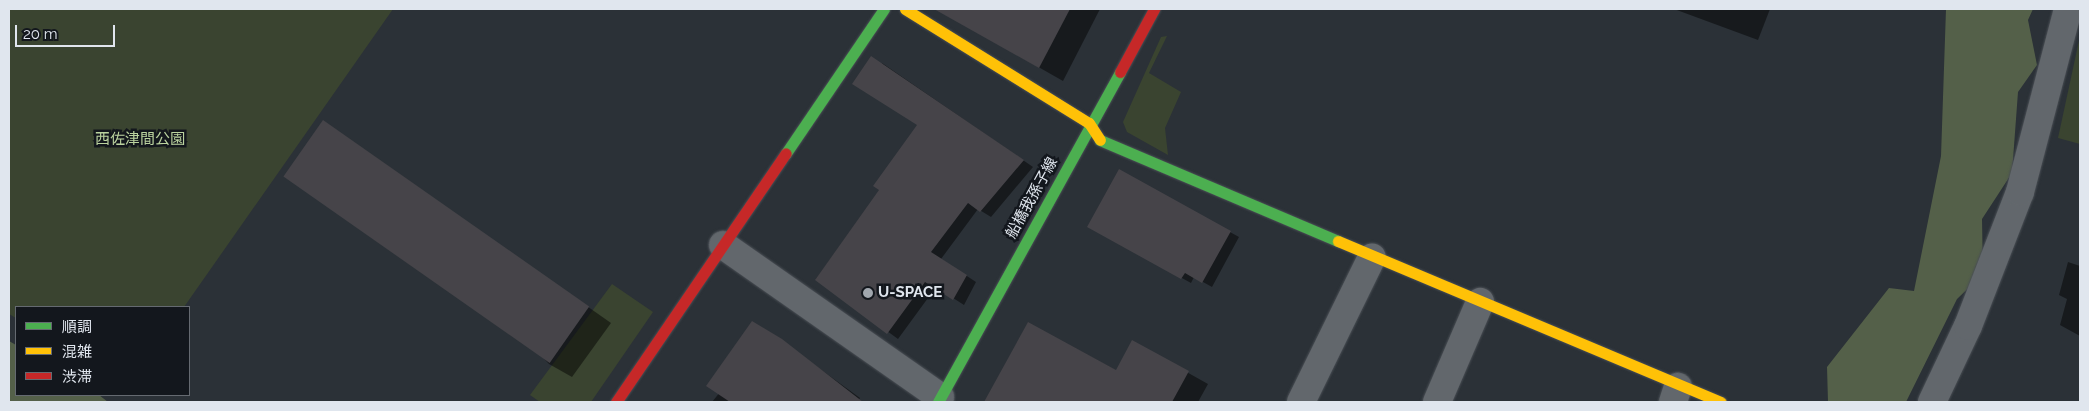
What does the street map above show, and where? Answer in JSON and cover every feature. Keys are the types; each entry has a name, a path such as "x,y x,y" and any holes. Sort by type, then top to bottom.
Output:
{"street":[{"path":"616,402 884,9"},
{"path":"905,9 1089,123 1102,142 1480,302 1676,395 1721,402"},
{"name":"船橋我孫子線","path":"939,400 1089,123 1154,9"},
{"path":"1932,402 1968,326 2020,192 2068,9"},
{"path":"723,245 939,400"},
{"path":"1301,402 1372,257"},
{"path":"1436,402 1480,302"}],"green space":[{"name":"西佐津間公園","path":"9,9 393,9 185,306 15,306 15,317 9,314"},
{"path":"1946,9 2033,9 2028,20 2037,65 2018,92 2012,173 1982,219 1983,274 1957,299 1906,402 1828,402 1827,367 1889,288 1914,291 1941,156"},
{"path":"1167,36 1149,73 1181,92 1165,128 1168,155 1127,132 1123,122 1161,37"},
{"path":"2080,36 2080,144 2058,138"},
{"path":"612,284 653,312 591,402 540,402 530,395"},
{"path":"9,341 15,344 15,396 100,396 108,402 9,402"}],"building":[{"path":"934,9 1070,9 1039,68"},
{"path":"871,56 1024,160 980,212 968,203 931,252 967,275 953,300 925,282 887,334 815,280 879,190 873,186 917,125 852,84"},
{"path":"323,120 589,306 550,363 283,177"},
{"path":"1119,169 1231,231 1202,283 1185,273 1181,279 1087,227"},
{"path":"752,321 782,339 863,402 730,402 706,386"},
{"path":"1028,322 1116,370 1132,340 1189,371 1172,402 984,402"}],"traffic: fast":[{"path":"786,153 884,9"},
{"path":"938,402 1120,72"},
{"path":"1100,140 1338,241"}],"traffic: slow":[{"path":"905,9 1089,123 1100,140"},
{"path":"1338,241 1721,402"}],"traffic: jam":[{"path":"1120,72 1154,9"},
{"path":"616,402 786,153"}],"place":[{"name":"U-SPACE","path":"868,293"}]}
